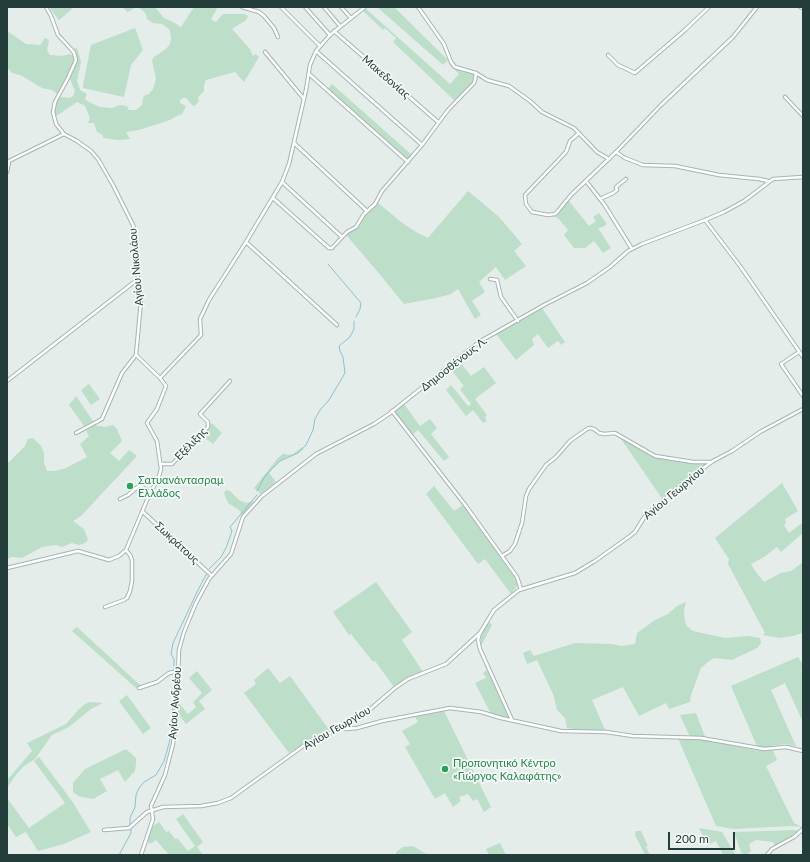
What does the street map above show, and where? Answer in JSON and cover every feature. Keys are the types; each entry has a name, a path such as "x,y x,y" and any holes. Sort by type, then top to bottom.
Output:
{"street":[{"path":"7,172 8,162 64,134 56,124 54,106 76,60 72,49 58,35 46,7"},
{"path":"242,7 259,12 264,16 274,28 278,37"},
{"path":"281,7 320,46"},
{"path":"305,7 330,35"},
{"path":"324,7 340,27"},
{"path":"341,7 351,18"},
{"path":"160,378 201,335 200,319 206,304 282,182 289,164 310,65 316,51 334,31 365,7"},
{"path":"418,7 444,44 452,65 460,70 476,73 487,80 509,86 530,101 542,112 561,120 579,133 597,152 609,159"},
{"path":"608,55 618,65 635,73 709,7"},
{"path":"579,133 570,141 566,152 527,192 525,197 526,204 535,213 548,215 555,214 571,195 609,159 661,105 733,37 757,7"},
{"name":"Μακεδονίας","path":"334,31 438,122"},
{"path":"316,51 422,145"},
{"path":"265,52 304,99"},
{"path":"309,73 408,162"},
{"path":"273,198 330,249 347,232 356,227 361,218 375,204 382,191 422,145 451,106 456,103 474,83 476,73"},
{"path":"785,97 803,116"},
{"name":"Αγίου Νικολάου","path":"64,134 91,151 104,168 133,225 135,232 134,246 141,301 136,355"},
{"path":"293,142 367,211"},
{"path":"616,152 643,165 675,166 719,175 768,181"},
{"name":"Δημοσθένους Λ.","path":"211,575 226,561 231,554 243,517 262,496 316,454 374,424 479,342 587,283 632,249 705,220 744,201 768,181 778,178 803,177"},
{"path":"600,199 617,190 616,187 626,179"},
{"path":"586,181 600,199 632,249"},
{"path":"282,182 342,237"},
{"path":"705,220 744,272 803,357"},
{"path":"246,242 337,325"},
{"path":"7,382 138,279"},
{"path":"490,279 497,280 501,297 518,321"},
{"path":"799,352 781,364 803,396"},
{"path":"7,568 78,551 109,560 119,556 126,550 150,493 159,476 161,464 157,441 147,423 157,409 166,386 160,378 136,355 122,373 102,420 76,433"},
{"name":"Εξέλιξης","path":"161,464 172,464 208,427 208,422 200,414 230,381"},
{"name":"Αγίου Γεωργίου","path":"104,830 129,828 151,810 163,807 201,806 231,798 271,771 306,744 368,712 395,688 408,679 446,664 480,633 494,610 521,589 575,573 604,556 634,532 645,516 678,487 713,462 773,424 803,409"},
{"path":"392,411 462,500 517,577 521,589"},
{"path":"502,556 510,551 515,544 522,523 526,496 529,489 546,465 556,457 570,441 587,429 594,429 599,433 604,434 615,433 655,456 693,462 713,462"},
{"path":"120,499 128,495 140,485 150,493"},
{"name":"Σωκράτους","path":"142,511 211,575"},
{"path":"105,607 124,600 130,591 132,581 132,560 126,550"},
{"name":"Αγίου Ανδρέου","path":"141,855 153,818 151,806 165,775 172,748 176,723 179,650 184,632 203,589 211,575"},
{"path":"480,633 478,640 480,649 512,720"},
{"path":"139,688 157,682 169,673 178,671"},
{"path":"340,727 346,729 357,728 382,721 450,708 480,712 561,731 606,732 632,736 701,738 764,749 786,747 803,750"},
{"path":"766,855 772,849 794,837 803,829"}],"green space":[{"path":"49,7 71,7 72,9 59,20"},
{"path":"123,7 136,7 128,12"},
{"path":"136,7 155,7 164,18 181,27 194,7 214,7 217,9 211,19 216,22 223,14 245,14 248,16 246,20 232,29 250,49 253,56 256,54 259,57 244,82 235,72 206,80 204,91 198,97 199,101 195,106 192,105 186,98 183,98 180,100 180,103 186,106 182,114 170,120 139,130 126,132 130,139 119,140 103,138 103,135 97,132 94,123 88,123 90,118 85,106 77,102 55,117 57,100 61,97 70,98 73,96 75,91 70,79 77,59 74,48 77,48 81,62 77,81 80,90 87,94 85,99 87,101 100,107 112,108 120,105 127,106 129,110 136,110 142,105 143,98 153,89 156,79 152,60 166,49 170,44 171,39 170,30 162,24 153,23 147,19 146,14 141,9"},
{"path":"377,7 394,7 448,60 443,65"},
{"path":"365,8 450,84 459,74 449,64 450,63 460,71 474,74 473,82 456,102 393,42 396,38 385,28 383,30 364,12"},
{"path":"135,28 143,50 131,65 124,97 83,88 91,45"},
{"path":"7,31 26,44 40,45 45,38 49,40 47,50 50,55 62,56 70,54 73,56 74,60 69,73 57,94 52,90 42,88 22,76 12,73 7,67"},
{"path":"332,84 412,155 408,161 328,89"},
{"path":"468,191 499,217 522,244 514,251 526,266 505,280 496,267 479,282 485,292 472,301 481,315 475,319 458,289 451,294 404,304 346,234 352,230 377,202 401,222 428,238"},
{"path":"568,200 589,226 596,221 593,217 599,213 607,224 598,228 611,248 603,253 594,241 585,248 574,248 564,235 568,230 558,218 553,216 563,208"},
{"path":"542,308 565,342 561,345 558,341 548,348 538,334 532,339 534,345 516,360 496,334"},
{"path":"458,360 471,376 484,367 496,383 475,399 487,415 485,418 487,421 483,423 473,410 466,416 446,390 451,385 468,406 471,404 460,389 464,386 449,367"},
{"path":"89,384 100,399 91,405 81,390"},
{"path":"76,396 93,421 84,426 69,405"},
{"path":"404,404 420,426 430,419 437,428 431,434 449,457 444,461 418,430 412,435 394,412"},
{"path":"212,423 222,433 213,444 200,435"},
{"path":"94,425 104,427 113,425 117,429 122,441 110,453 119,461 129,450 137,456 81,516 73,521 84,529 88,540 79,545 72,543 62,547 56,545 42,547 22,558 12,557 7,559 7,464 25,446 28,439 33,438 41,446 44,453 44,463 47,471 55,471 66,468 87,457 80,444 89,436 86,431"},
{"path":"619,436 641,450 656,457 709,464 677,486 663,500"},
{"path":"302,447 304,449 283,459 269,473 276,482 261,494 254,488 278,458 284,453 286,455 293,454"},
{"path":"782,483 798,511 785,519 786,523 784,525 789,533 802,523 803,533 781,552 777,547 764,557 751,564 764,582 781,573 791,571 803,562 802,633 779,638 763,635 765,633 728,564 729,559 715,538"},
{"path":"434,486 454,511 464,504 516,578 518,585 511,594 485,559 478,564 426,494"},
{"path":"226,490 230,491 239,500 246,503 254,501 242,516 239,510 228,503 224,493"},
{"path":"376,582 412,632 402,640 423,672 408,678 394,687 375,661 373,662 351,634 349,635 333,612"},
{"path":"686,602 684,611 685,622 693,631 725,638 748,636 760,638 761,643 757,648 732,660 714,658 709,661 701,668 691,695 690,702 669,709 666,703 639,716 623,687 592,700 605,730 587,731 567,728 565,718 557,710 553,694 537,660 527,664 523,653 530,650 534,656 575,643 612,644 621,646 635,644 637,633 655,620 668,614 677,606"},
{"path":"488,621 492,625 481,646 481,636"},
{"path":"77,627 141,686 136,688 72,631"},
{"path":"798,657 803,665 803,669 801,671 803,673 803,722 785,683 771,690 796,746 785,744 771,746 777,760 766,766 794,823 802,827 792,826 733,829 716,826 677,736 690,737 680,715 696,713 706,739 759,751 731,686"},
{"path":"268,668 280,683 290,676 330,731 311,739 289,753 244,693 256,684 254,680"},
{"path":"487,670 511,719 491,714 475,683 486,678 483,673"},
{"path":"197,671 212,690 199,701 205,709 186,724 178,713 178,702 188,714 196,707 193,702 202,693 189,678"},
{"path":"127,695 151,728 143,734 119,701"},
{"path":"89,702 103,703 91,709 69,727 52,735 35,759 23,767 7,788 7,780 32,751 27,743 66,724 78,710"},
{"name":"Προπονητικό Κέντρο «Γιώργος Καλαφάτης»","path":"444,711 491,807 484,812 477,799 473,801 468,794 459,797 461,801 453,807 445,793 435,799 405,747 410,744 402,731 418,722 415,717"},
{"path":"126,749 136,758 136,764 135,771 125,782 118,770 100,779 107,791 93,799 78,796 73,792 73,783 85,769"},
{"path":"39,757 72,801 91,832 64,844 38,851 26,832 16,837 7,824 7,798 29,828 65,803 34,761"},
{"path":"183,814 203,842 197,847 203,855 169,855 156,840 150,844 147,841 152,827 159,822 166,832 169,831 188,851 195,846 176,819"},
{"path":"699,828 722,832 735,854 723,855 716,841 708,845"},
{"path":"636,831 641,831 648,846 646,847 650,855 645,855 635,835"},
{"path":"798,831 786,841 775,846 773,842 756,840 749,844 751,851 746,855 743,855 741,852 734,832"},
{"path":"500,843 506,855 489,855 486,849"},
{"path":"413,846 428,855 396,855 396,852 403,847"}],"waterway":[{"path":"328,264 361,303 356,317"},
{"path":"257,491 265,476 280,461 298,453 306,445 313,430 315,419 320,410 329,400 345,373 343,357 339,346 350,337 354,329 354,321"},
{"path":"209,569 221,557 226,548 232,531 230,527 257,495"},
{"path":"174,670 174,659 171,654 173,643 207,573"},
{"path":"130,825 130,818 135,807 136,795 139,788 144,782 156,775 164,761 170,740 175,673"},
{"path":"119,855 131,833 131,829"}],"place":[{"name":"Σατυανάντασραμ Ελλάδος","path":"130,486"},
{"name":"Προπονητικό Κέντρο «Γιώργος Καλαφάτης»","path":"445,769"}]}
